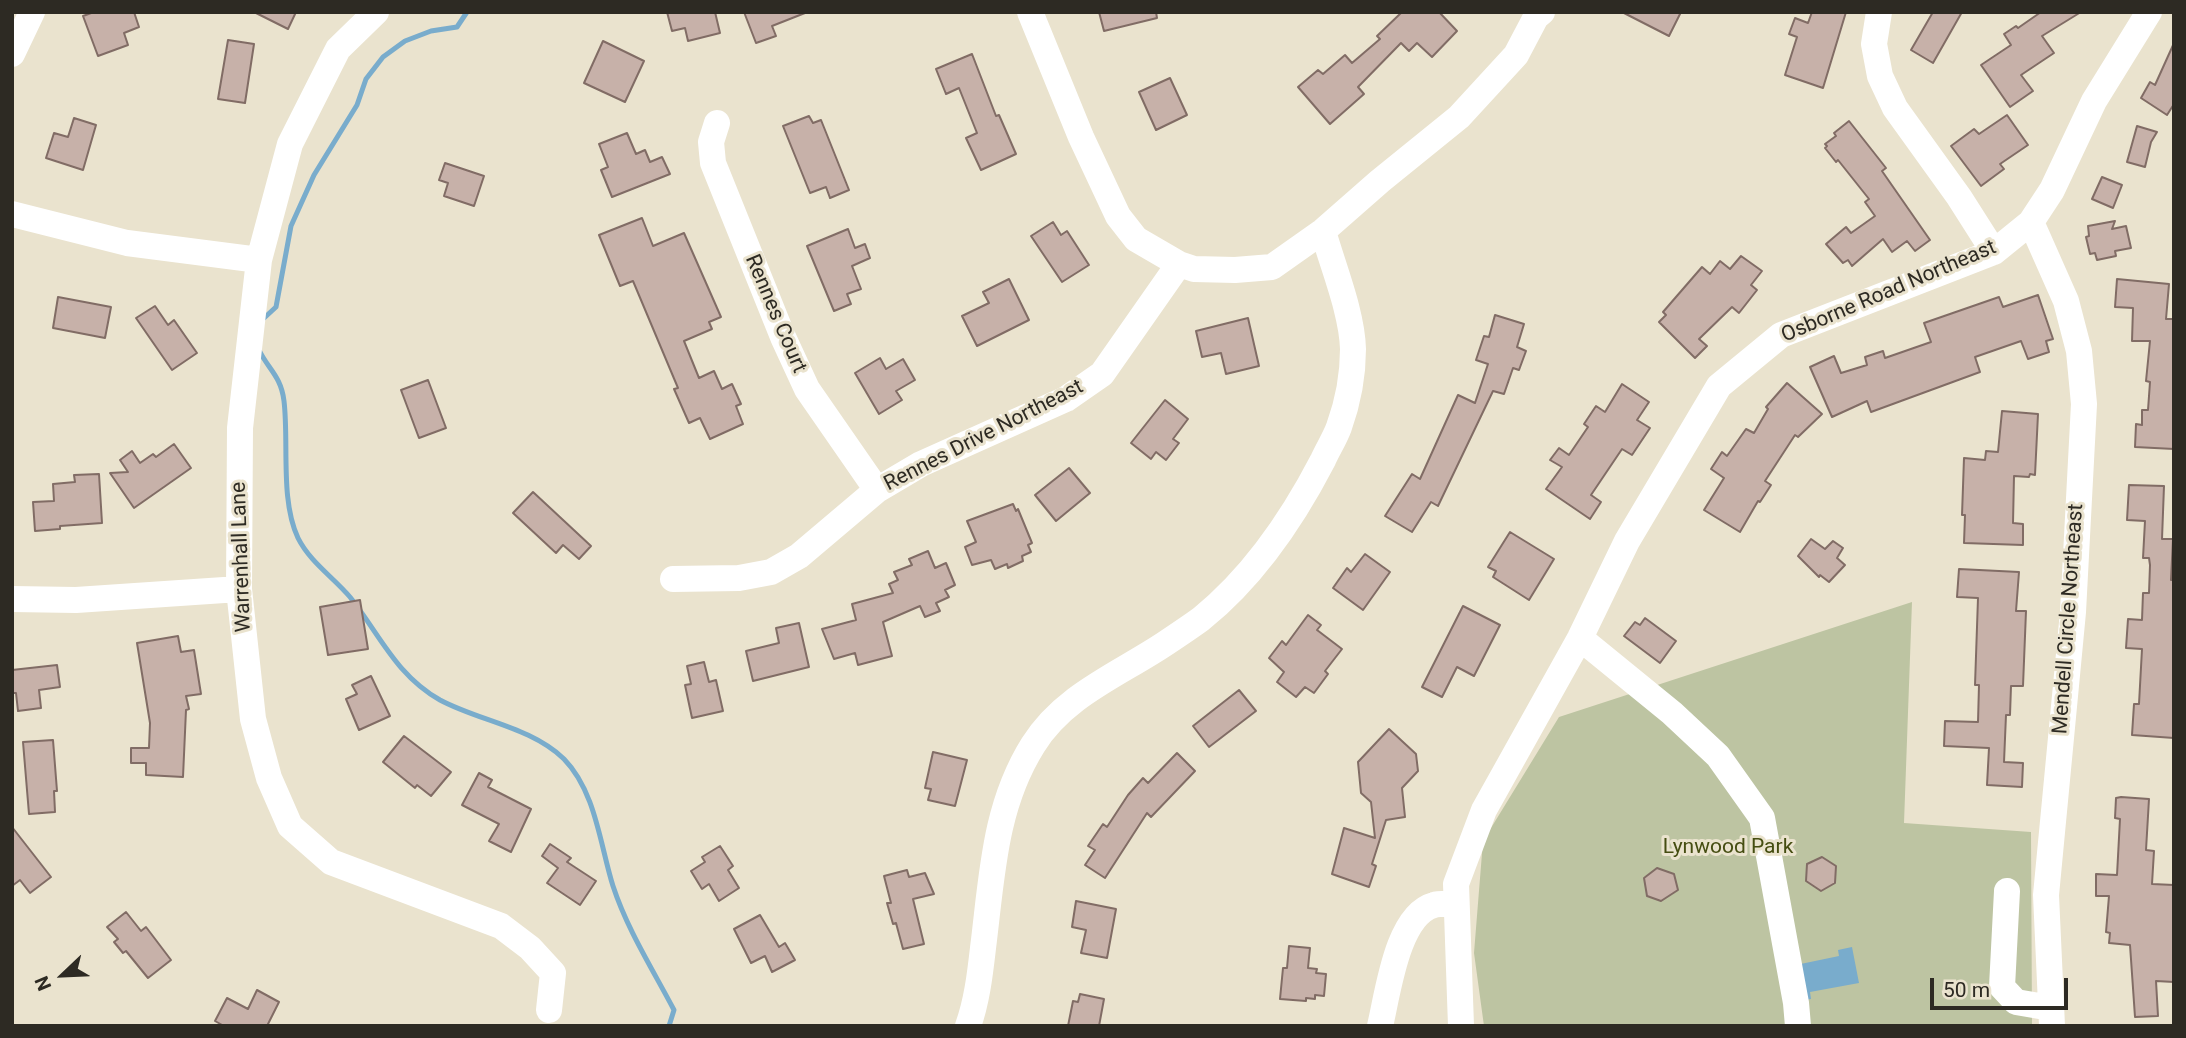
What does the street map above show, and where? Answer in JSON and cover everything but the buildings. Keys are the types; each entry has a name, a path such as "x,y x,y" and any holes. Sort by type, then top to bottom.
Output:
{"street":[{"path":"12,54 32,12"},
{"name":"Warrenhall Lane","path":"376,12 338,49 290,144 259,260 240,428 239,589 253,719 269,778 290,826 331,862 500,926 530,948 553,973 549,1010"},
{"path":"1030,12 1081,137 1118,216 1136,239 1179,264 1194,269 1235,270 1272,267 1323,231 1459,117 1516,55 1536,14"},
{"path":"1879,12 1874,44 1880,76 1895,108 1959,197 1994,252"},
{"name":"Osborne Road Northeast","path":"1461,1026 1456,884 1484,810 1580,638 1626,541 1719,386 1781,335 1994,252 2031,222 2052,190 2094,100 2149,12"},
{"name":"Rennes Court","path":"717,123 711,142 713,163 783,337 807,389 877,490"},
{"path":"12,214 127,243 259,260"},
{"name":"Mendell Circle Northeast","path":"2031,222 2066,301 2078,351 2084,404 2073,612 2046,895 2052,1017"},
{"path":"968,1026 978,992 1002,818 1012,784 1035,742 1060,713 1090,688 1163,645 1202,618 1230,590 1266,551 1308,488 1339,429 1350,393 1353,347 1347,314 1323,231"},
{"name":"Rennes Drive Northeast","path":"673,579 739,578 771,572 799,556 877,490 921,464 1066,399 1102,374 1179,264"},
{"path":"12,598 76,600 239,589"},
{"path":"1580,638 1672,713 1718,756 1762,818 1798,1026"},
{"path":"2007,891 2002,987 2016,1002 2052,1017"},
{"path":"1380,1026 1400,944 1415,917 1433,905 1456,904"}],"green space":[{"name":"Lynwood Park","path":"1912,602 1904,823 2031,832 2032,1026 1484,1026 1474,953 1483,841 1559,717"}],"water":[{"path":"1852,947 1859,983 1810,992 1811,999 1798,1001 1791,966 1839,956 1838,950"}],"waterway":[{"path":"263,319 276,307 291,226 314,175 357,105 366,79 383,57 405,41 431,31 457,27 467,12"},
{"path":"259,350 282,392 289,506 292,523 303,547 350,597 400,666 425,690 455,707 536,739 551,748 575,772 596,820 619,902 674,1010 669,1026"}]}
